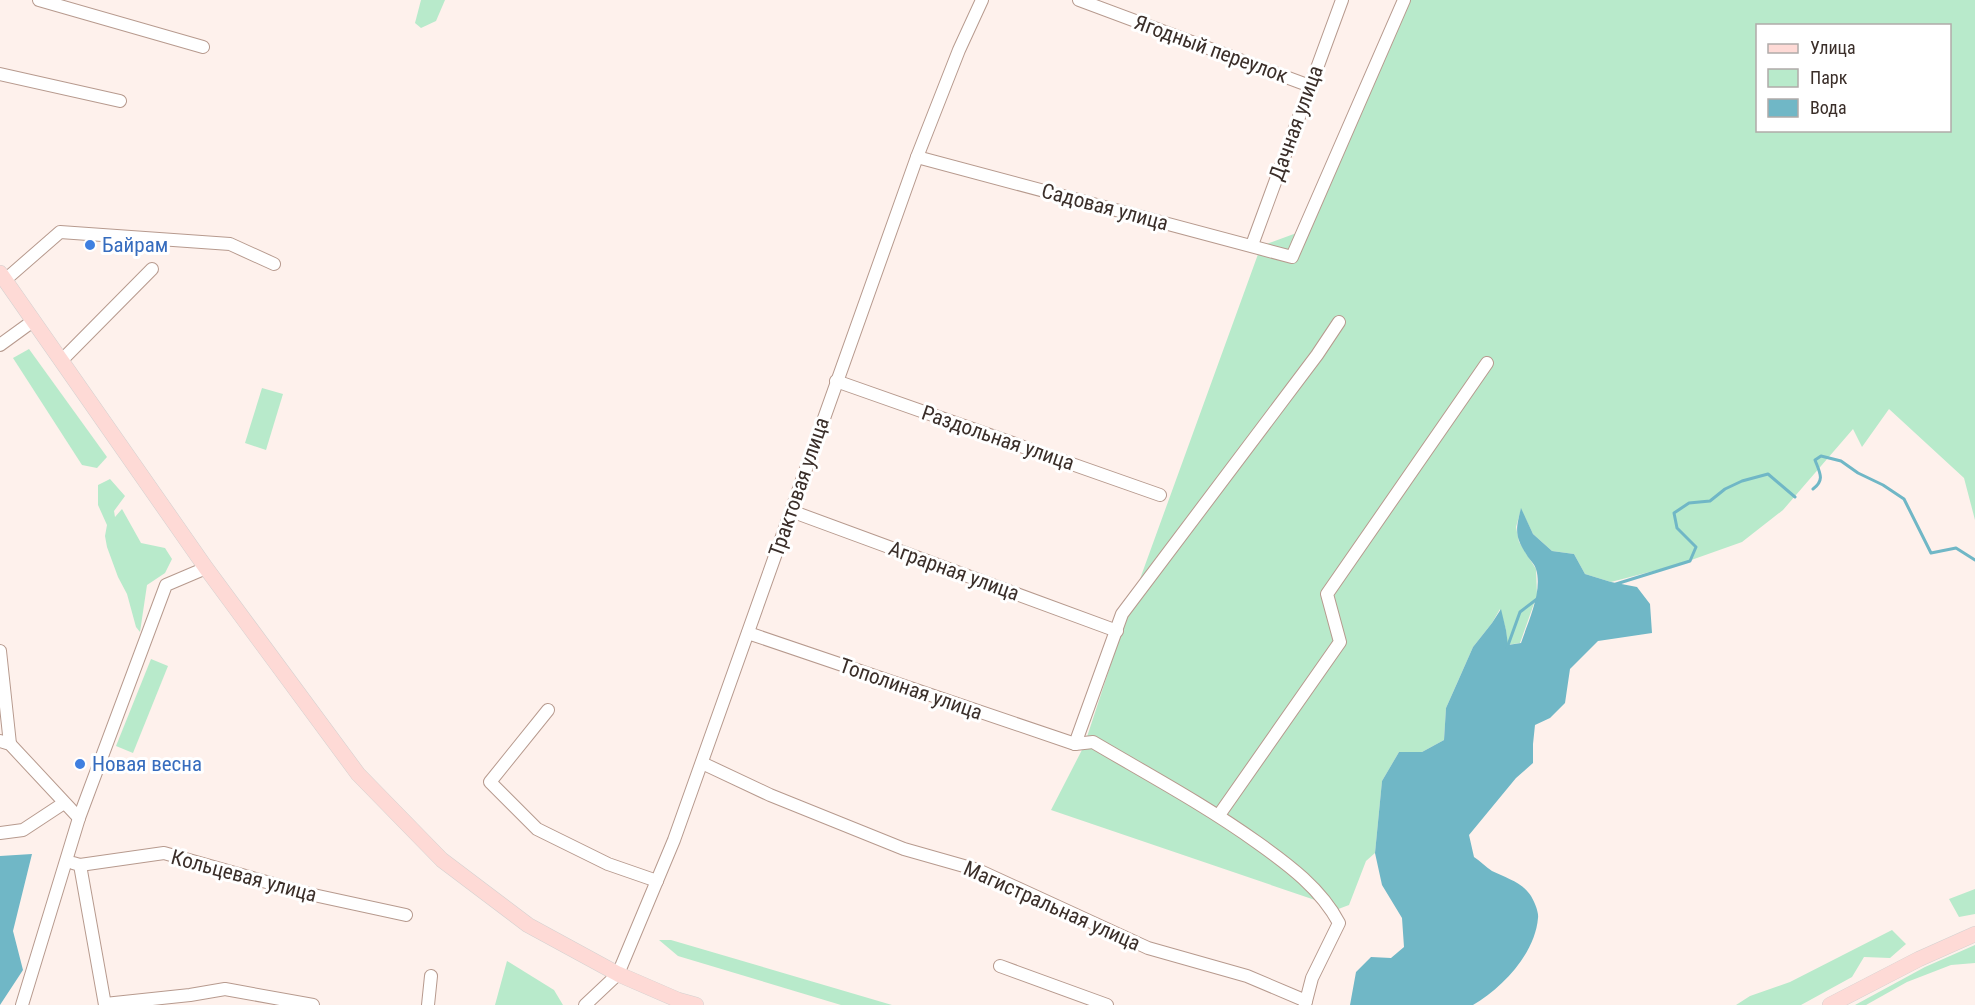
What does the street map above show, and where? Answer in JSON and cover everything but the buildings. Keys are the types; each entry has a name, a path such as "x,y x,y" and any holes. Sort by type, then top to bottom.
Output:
{"main road":[{"path":"2,276 206,568 358,774 442,860 528,925 618,974 678,1000 696,1005"},
{"path":"1830,1005 1919,959 1975,934"}],"street":[{"path":"39,0 203,47"},
{"name":"Трактовая улица","path":"618,974 674,840 917,157 959,50 982,0"},
{"name":"Ягодный переулок","path":"1079,0 1310,86"},
{"name":"Дачная улица","path":"1252,245 1342,0"},
{"name":"Садовая улица","path":"917,157 1292,256 1404,0"},
{"path":"0,74 120,101"},
{"path":"2,276 60,232 230,244 274,264"},
{"path":"62,361 152,269"},
{"path":"0,345 33,321"},
{"path":"1075,744 1122,614 1317,355 1339,321"},
{"path":"1219,815 1340,642 1327,594 1487,363"},
{"name":"Раздольная улица","path":"836,381 1160,495"},
{"name":"Аграрная улица","path":"791,511 1117,631"},
{"path":"22,1005 79,818 166,585 206,568"},
{"name":"Тополиная улица","path":"748,633 1075,744 1093,742 1219,815 1295,869 1333,911 1339,922 1312,978 1305,1003"},
{"path":"0,651 5,742 79,818"},
{"path":"548,710 490,782 537,829 608,864 657,881"},
{"name":"Магистральная улица","path":"702,763 770,795 904,849 978,870 1148,948 1246,976 1305,1003"},
{"path":"0,833 22,830 64,803"},
{"name":"Кольцевая улица","path":"80,865 164,853 309,894 406,915"},
{"path":"66,861 80,865 105,1005 190,995 225,988 313,1005"},
{"path":"1000,966 1107,1005"},
{"path":"591,1004 618,974"},
{"path":"428,1005 431,976"}],"green space":[{"path":"421,0 445,0 436,21 421,28 415,23"},
{"path":"1398,0 1975,0 1975,520 1964,478 1889,409 1862,447 1853,429 1783,510 1742,542 1680,564 1611,582 1585,574 1574,554 1552,551 1533,534 1521,509 1516,527 1519,542 1536,569 1537,595 1520,643 1507,645 1506,630 1500,609 1473,647 1446,708 1444,740 1422,752 1399,752 1382,781 1375,853 1366,861 1349,905 1333,911 1315,900 1051,810 1084,746 1128,612 1261,246 1302,231"},
{"path":"29,349 107,457 97,468 82,465 13,358"},
{"path":"262,388 283,394 266,450 245,443"},
{"path":"110,479 125,496 114,511 115,517 122,509 141,543 165,548 172,559 165,573 147,585 140,632 136,627 127,594 107,547 105,536 107,525 98,505 98,485"},
{"path":"151,659 168,666 133,753 116,746"},
{"path":"1975,889 1975,914 1959,917 1949,899"},
{"path":"1892,930 1906,944 1890,958 1864,957 1852,977 1801,1005 1736,1005 1750,996 1790,982"},
{"path":"659,940 671,940 892,1005 841,1005 678,956"},
{"path":"1975,945 1975,963 1951,965 1907,982 1866,1005 1855,1005 1925,967"},
{"path":"507,961 554,990 563,1005 495,1005"}],"water":[{"path":"1521,508 1533,534 1552,551 1574,554 1585,574 1637,587 1650,604 1652,633 1598,641 1570,669 1565,703 1550,718 1535,725 1533,763 1516,778 1469,835 1474,857 1492,871 1523,887 1531,896 1536,907 1538,916 1536,931 1524,957 1515,969 1495,989 1473,1005 1350,1005 1356,972 1371,957 1391,958 1404,947 1402,918 1382,885 1375,853 1382,781 1399,752 1422,752 1444,740 1446,708 1473,647 1501,609 1508,645 1521,643 1531,616 1538,578 1535,566 1518,539 1517,529"},
{"path":"32,854 13,931 23,970 0,1005 0,856"}],"waterway":[{"path":"1813,489 1820,479 1815,460 1821,456 1841,461 1904,499 1931,553 1956,548 1975,560"},
{"path":"1616,584 1690,561 1696,547 1677,528 1674,513 1689,503 1710,501 1725,489 1742,481 1768,474 1795,497"},
{"path":"1507,648 1520,612 1537,599"}],"place":[{"name":"Байрам","path":"90,245"},
{"name":"Новая весна","path":"80,764"}]}
